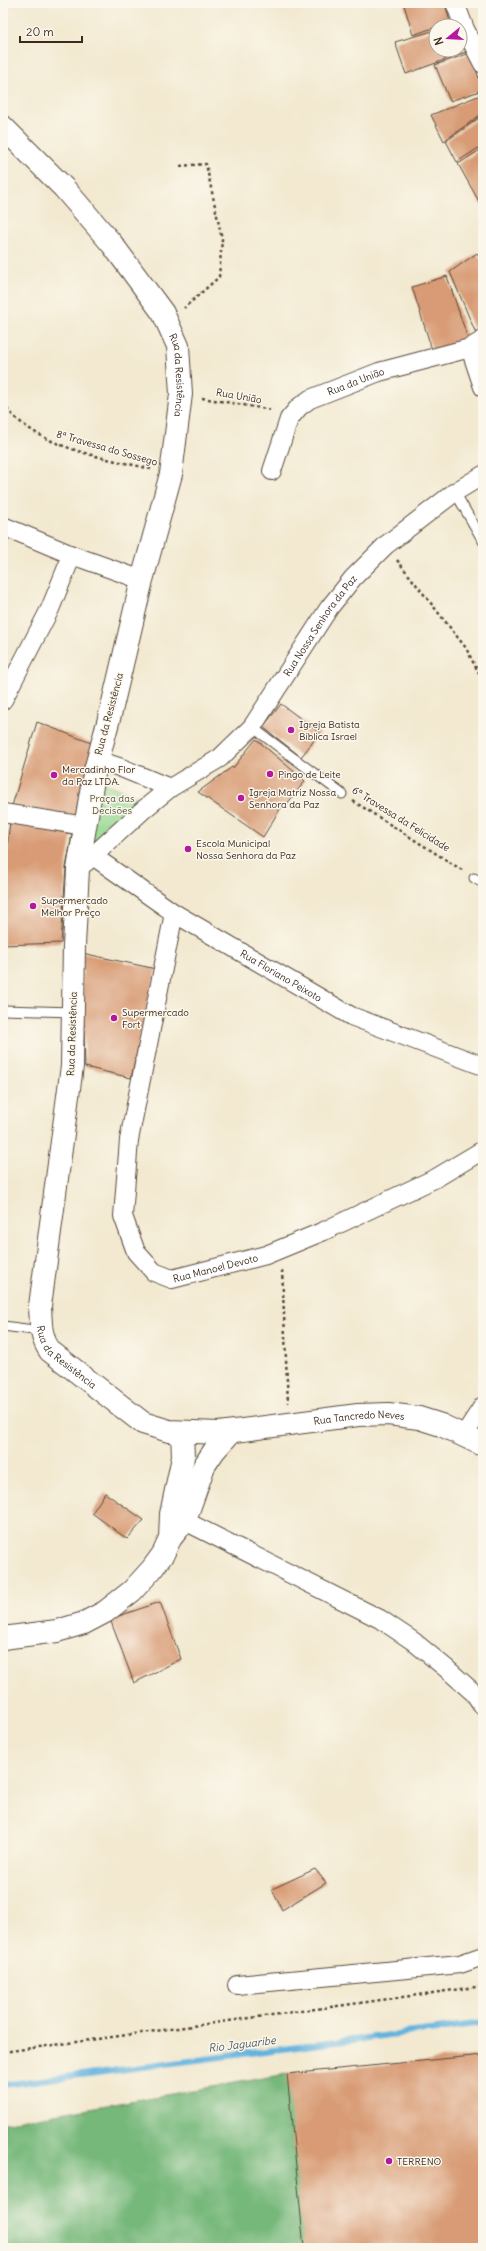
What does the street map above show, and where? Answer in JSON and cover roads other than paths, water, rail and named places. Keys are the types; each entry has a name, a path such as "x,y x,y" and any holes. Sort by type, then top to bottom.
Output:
{"street":[{"path":"455,3 465,29 483,64"},
{"name":"Rua da Resistência","path":"3,127 64,188 146,288 168,322 178,346 182,394 171,474 142,580 111,711 97,760 85,826 86,862 74,1012 72,1066 40,1306 41,1331 50,1351 143,1423 182,1433 231,1432"},
{"path":"476,344 483,387"},
{"name":"Rua da União","path":"272,471 284,433 293,414 299,407 319,394 380,372 476,344"},
{"name":"Rua Nossa Senhora da Paz","path":"86,862 143,810 170,788 220,758 252,727 329,608 353,578 386,545 455,492 483,475"},
{"path":"3,526 72,555 142,580"},
{"path":"3,700 50,609 72,555"},
{"path":"97,760 119,766 170,788"},
{"path":"3,813 85,826"},
{"name":"Rua Floriano Peixoto","path":"86,862 351,1016 483,1066"},
{"name":"Rua Manoel Devoto","path":"174,913 129,1140 123,1216 136,1252 154,1272 172,1279 207,1272 281,1250 436,1178 483,1150"},
{"path":"474,1440 483,1406"},
{"name":"Rua Tancredo Neves","path":"231,1432 358,1415 388,1414 419,1418 474,1440"},
{"path":"3,1638 64,1629 84,1623 119,1603 143,1580 163,1554 178,1517 204,1466 214,1450 231,1432"},
{"path":"178,1517 183,1457 182,1433"},
{"path":"178,1517 380,1619 413,1641 447,1669 474,1693 483,1706"},
{"path":"237,1985 460,1964 483,1956"}],"lane":[{"path":"455,492 483,541"},
{"name":"6ª Travessa da Felicidade","path":"252,727 342,794"},
{"path":"474,878 483,883"},
{"path":"3,1010 74,1012"},
{"path":"3,1326 41,1331"}],"waterway":[{"name":"Rio Jaguaribe","path":"3,2085 483,2023"}],"place":[{"name":"Igreja Batista Bíblica Israel","path":"291,730"},
{"name":"Pingo de Leite","path":"270,774"},
{"name":"Mercadinho Flor da Paz LTDA.","path":"54,775"},
{"name":"Igreja Matriz Nossa Senhora da Paz","path":"241,798"},
{"name":"Escola Municipal Nossa Senhora da Paz","path":"188,849"},
{"name":"Supermercado Melhor Preço","path":"33,906"},
{"name":"Supermercado Fort","path":"114,1018"},
{"name":"TERRENO","path":"389,2161"}],"park label":[{"name":"Praça das Decisões","path":"112,804"}]}
